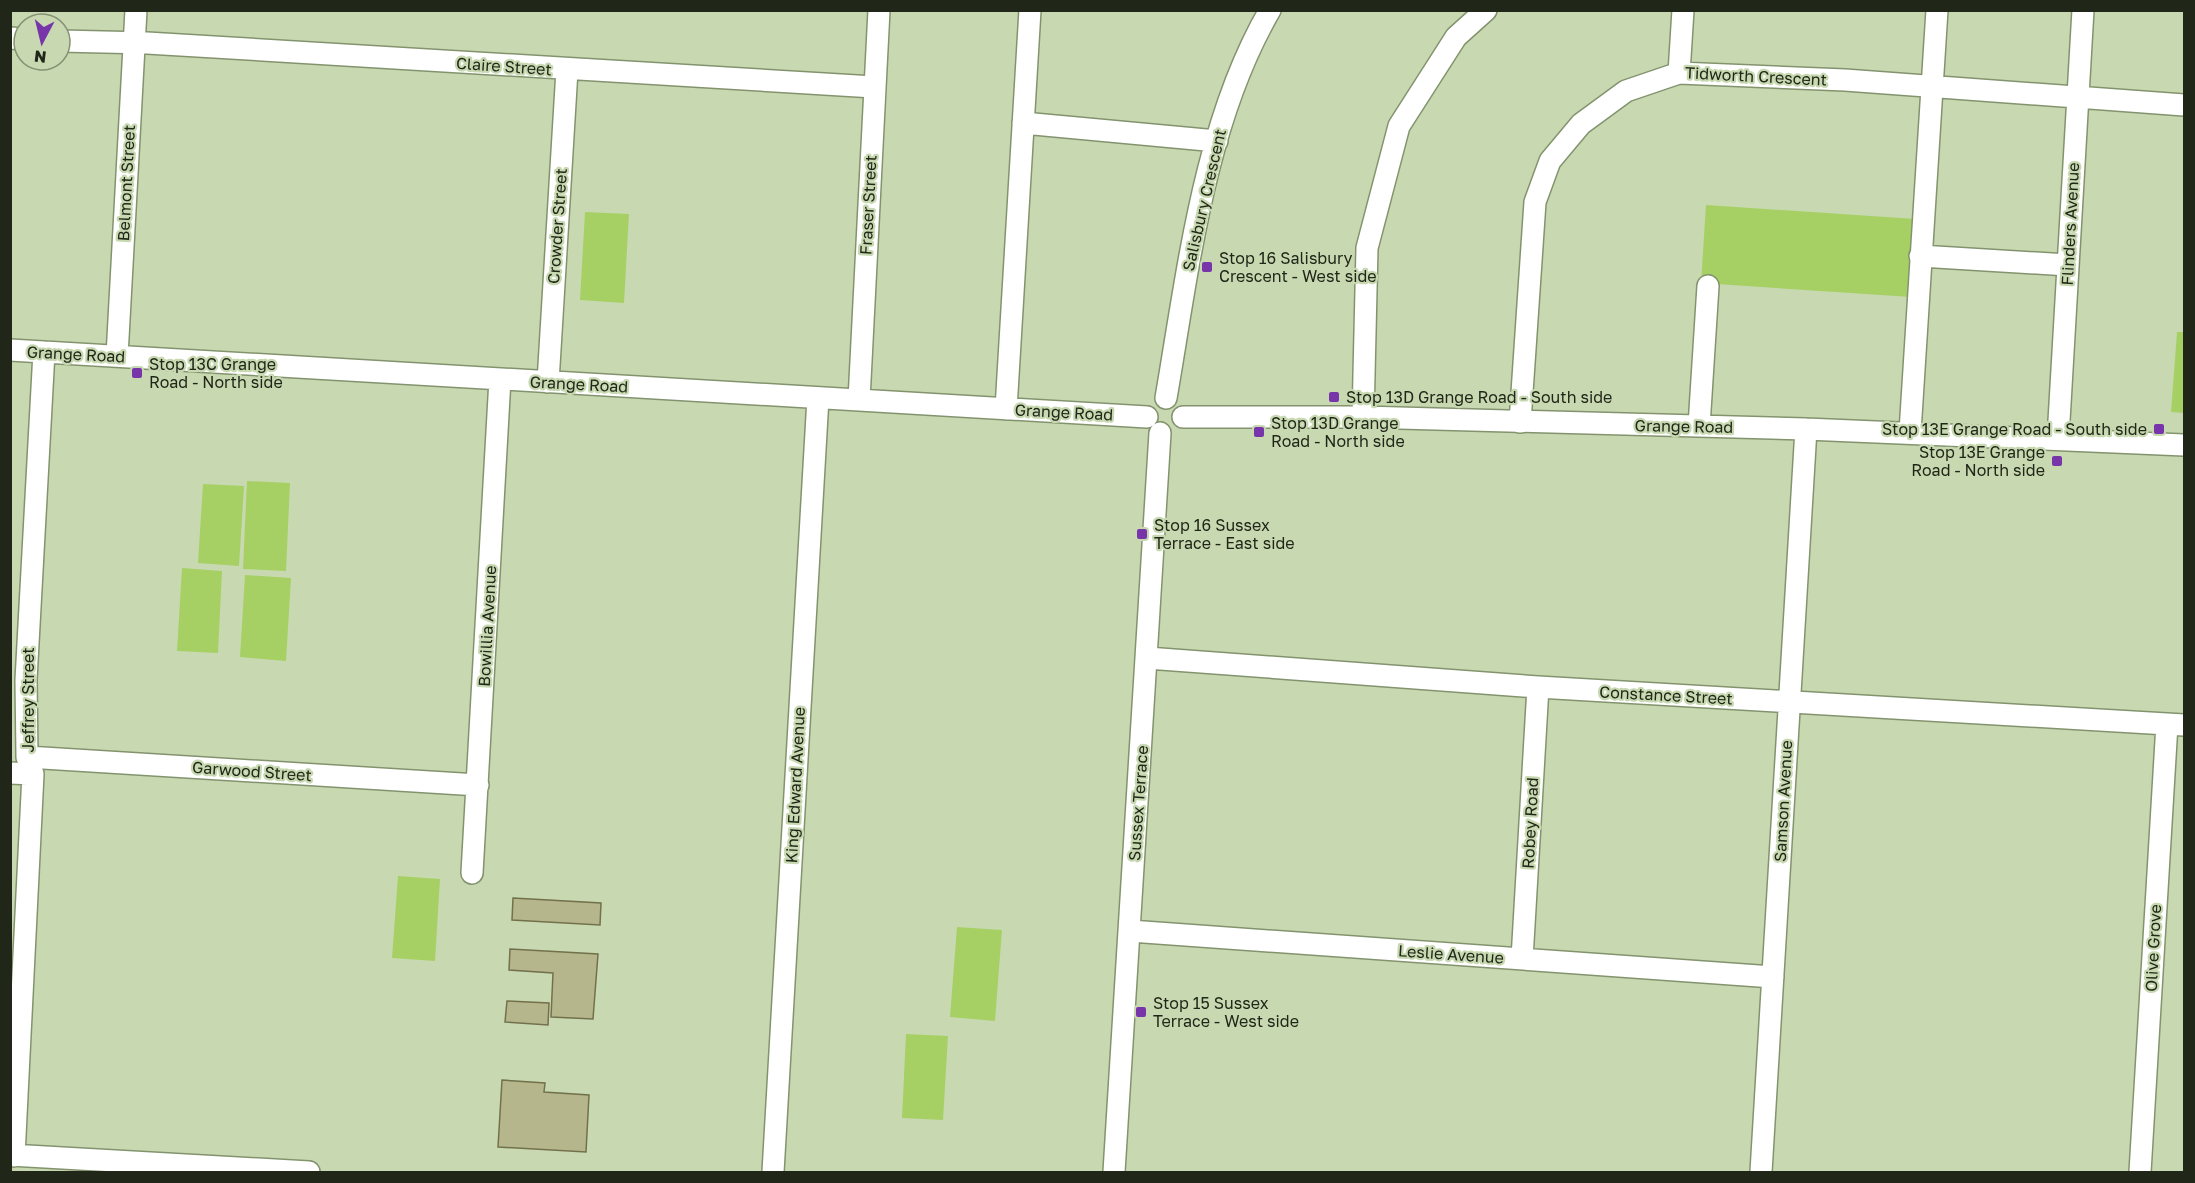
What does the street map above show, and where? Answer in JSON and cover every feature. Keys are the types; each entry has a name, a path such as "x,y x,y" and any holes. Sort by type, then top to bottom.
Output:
{"street":[{"name":"Belmont Street","path":"117,356 136,10"},
{"name":"Fraser Street","path":"859,400 879,10"},
{"path":"1006,409 1030,10"},
{"name":"Salisbury Crescent","path":"1166,398 1191,252 1217,141 1243,60 1270,10"},
{"path":"1363,417 1367,248 1399,126 1456,37 1486,10"},
{"path":"1679,73 1683,10"},
{"path":"1910,432 1930,87 1937,10"},
{"name":"Flinders Avenue","path":"2058,438 2083,10"},
{"name":"Claire Street","path":"72,41 874,87"},
{"name":"Crowder Street","path":"548,382 567,70"},
{"name":"Tidworth Crescent","path":"1520,422 1535,202 1550,161 1581,124 1626,91 1679,73 1930,87 2184,105"},
{"path":"1023,123 1217,141"},
{"path":"1920,256 2068,265"},
{"path":"1699,426 1708,286"},
{"name":"Grange Road","path":"10,350 1006,409 1154,425"},
{"name":"Jeffrey Street","path":"13,1155 30,765 26,680 44,352"},
{"name":"Bowillia Avenue","path":"472,873 500,379"},
{"name":"King Edward Avenue","path":"772,1173 818,398"},
{"path":"1166,398 1176,402 1183,417 1175,430 1154,425 1150,406 1166,398"},
{"name":"Grange Road","path":"1183,417 1363,417 1910,432 2184,446"},
{"name":"Sussex Terrace","path":"1114,1173 1147,658 1154,425"},
{"name":"Samson Avenue","path":"1761,1173 1806,429"},
{"name":"Constance Street","path":"1147,658 1538,687 2176,725"},
{"name":"Robey Road","path":"1522,959 1538,687"},
{"name":"Olive Grove","path":"2140,1173 2176,725"},
{"name":"Garwood Street","path":"10,773 30,765 478,785"},
{"name":"Leslie Avenue","path":"1130,931 1773,977"},
{"path":"13,1155 309,1173"}],"green space":[{"path":"1706,205 1916,219 1911,297 1701,283"},
{"path":"585,212 629,214 624,303 580,300"},
{"path":"2177,332 2184,332 2184,413 2171,412"},
{"path":"247,481 290,483 286,571 243,569"},
{"path":"203,484 244,486 239,566 198,563"},
{"path":"182,568 222,571 218,653 177,651"},
{"path":"245,575 291,578 286,661 240,657"},
{"path":"398,876 440,879 435,961 392,958"},
{"path":"957,927 1002,930 995,1021 950,1017"},
{"path":"906,1034 948,1036 943,1120 902,1118"}],"building":[{"path":"513,898 601,903 600,925 512,920"},
{"path":"510,949 598,954 593,1019 551,1017 553,973 509,970"},
{"path":"507,1001 549,1003 548,1025 505,1022"},
{"path":"502,1080 545,1083 544,1092 589,1095 586,1152 498,1147"}],"place":[{"name":"Stop 16 Salisbury Crescent - West side","path":"1207,267"},
{"name":"Stop 13C Grange Road - North side","path":"137,373"},
{"name":"Stop 13D Grange Road - South side","path":"1334,397"},
{"name":"Stop 13E Grange Road - South side","path":"2159,429"},
{"name":"Stop 13D Grange Road - North side","path":"1259,432"},
{"name":"Stop 13E Grange Road - North side","path":"2057,461"},
{"name":"Stop 16 Sussex Terrace - East side","path":"1142,534"},
{"name":"Stop 15 Sussex Terrace - West side","path":"1141,1012"}]}
